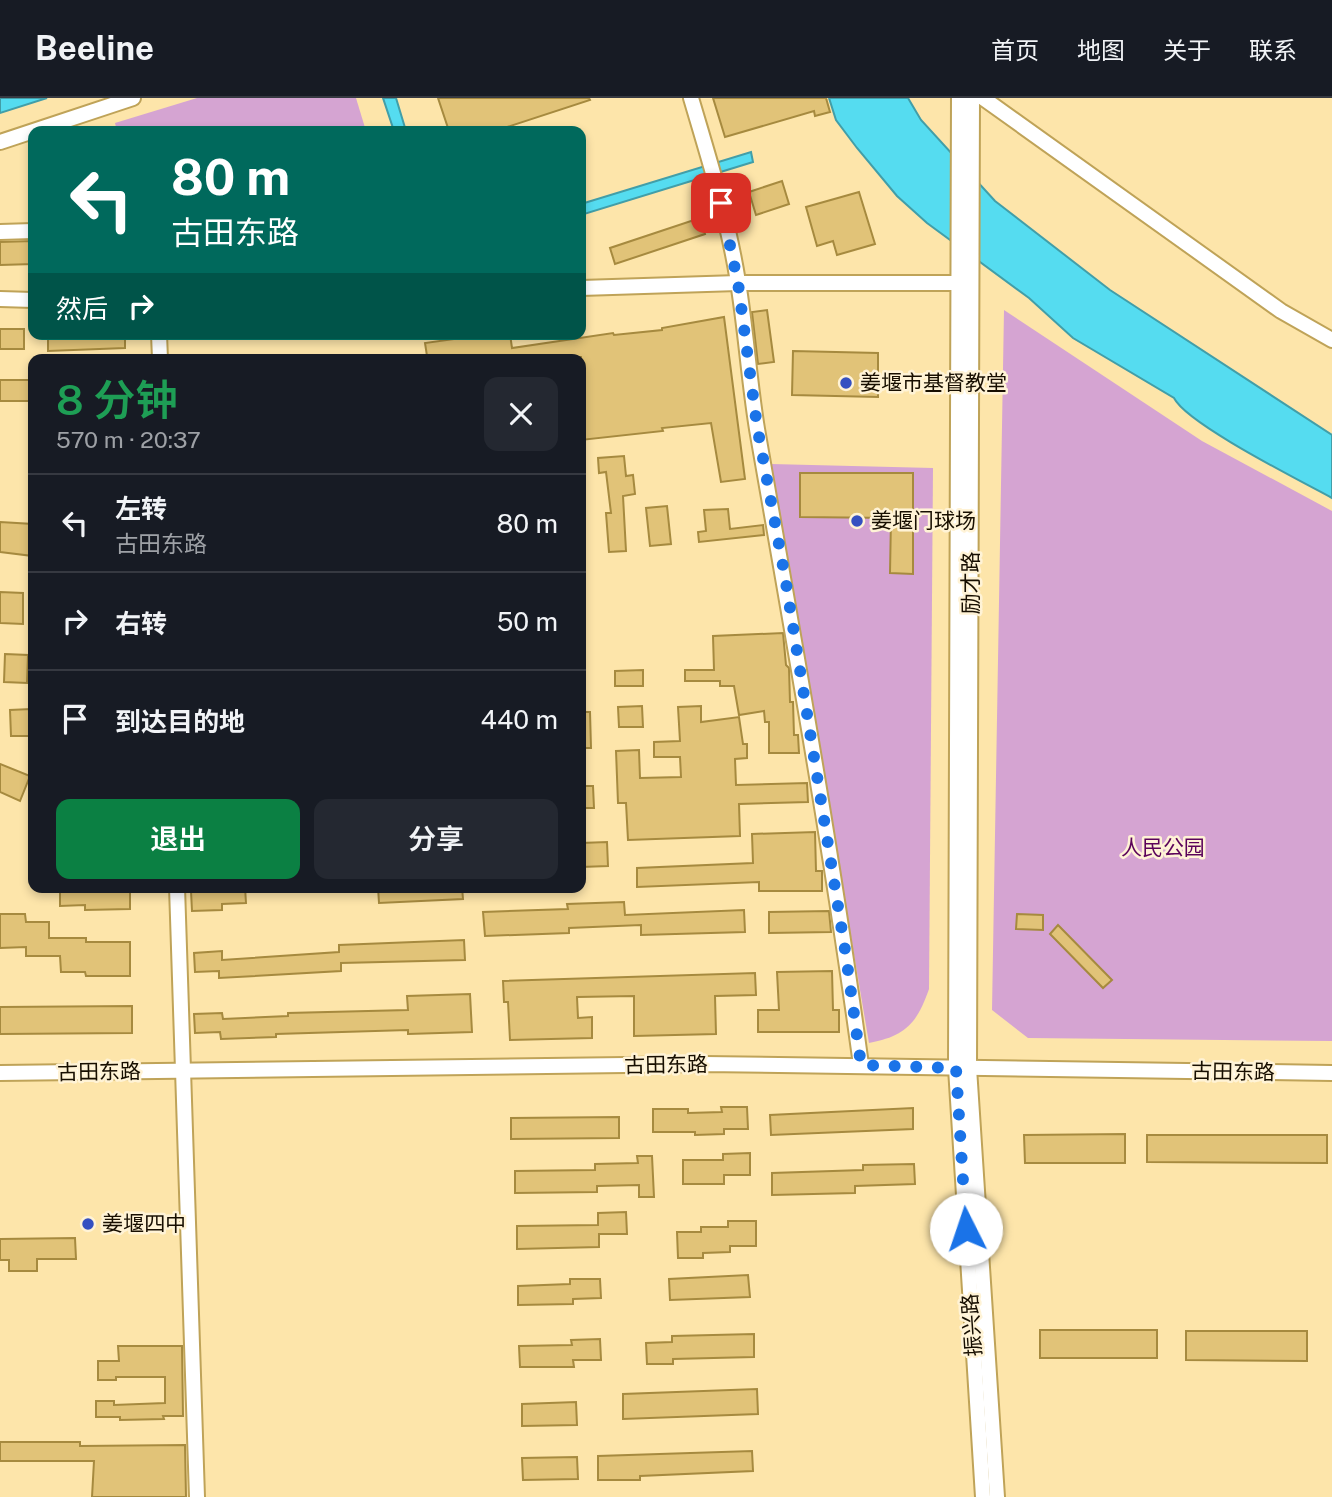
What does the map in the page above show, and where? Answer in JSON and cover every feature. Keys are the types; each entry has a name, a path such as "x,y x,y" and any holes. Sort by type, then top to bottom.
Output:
{"street":[{"path":"55,126 133,98"},
{"path":"691,98 727,225 738,283 757,426 785,577 861,1065"},
{"name":"励才路","path":"959,98 965,261 963,1068"},
{"name":"励才路","path":"965,261 972,159 972,98"},
{"path":"983,98 1281,312 1332,340"},
{"path":"0,142 28,134"},
{"path":"0,232 28,231"},
{"path":"586,288 738,283 965,283"},
{"path":"0,299 28,300"},
{"path":"177,893 197,1497"},
{"name":"古田东路","path":"0,1073 704,1064 1332,1073"},
{"name":"振兴路","path":"963,1068 983,1497"},
{"name":"振兴路","path":"963,1068 997,1497"}],"green space":[{"path":"197,98 356,98 364,126 116,126 115,123"},
{"name":"人民公园","path":"1004,310 1202,441 1332,511 1332,1041 1028,1038 992,1010"},
{"path":"771,464 933,468 929,989 920,1011 908,1026 892,1036 869,1043"}],"water":[{"path":"0,98 47,98 0,113"},
{"path":"383,98 396,98 404,126 392,126"},
{"path":"829,98 908,98 921,120 995,201 1110,290 1332,435 1332,498 1222,437 1183,409 1174,398 1073,338 1029,298 927,223 897,196 857,148 836,120"},
{"path":"751,152 753,162 586,213 586,202"}],"building":[{"path":"438,98 590,100 510,126 447,126"},
{"path":"713,98 826,98 830,112 815,116 814,111 725,137"},
{"path":"782,181 789,204 756,215 749,192"},
{"path":"859,192 875,244 837,255 833,241 817,246 806,207"},
{"path":"700,218 705,234 615,264 610,248"},
{"path":"28,241 28,264 0,265 0,242"},
{"path":"767,310 774,362 758,364 752,312"},
{"path":"724,317 745,479 721,482 711,423 586,439 586,354 427,354 425,343 447,340 511,340 512,348"},
{"path":"0,329 24,329 24,349 0,349"},
{"path":"48,340 125,340 125,348 48,351"},
{"path":"793,351 878,353 878,397 792,395"},
{"path":"0,380 28,380 28,401 0,401"},
{"path":"624,456 626,476 633,475 635,494 623,496 626,551 609,552 606,513 611,513 606,472 599,473 598,458"},
{"path":"800,473 913,473 913,574 890,573 891,518 800,517"},
{"path":"667,506 671,544 650,546 646,508"},
{"path":"728,509 730,529 763,525 764,535 699,542 698,532 706,531 704,510"},
{"path":"0,522 28,524 28,555 0,552"},
{"path":"0,592 23,593 23,624 0,623"},
{"path":"783,633 786,665 789,668 790,702 793,702 794,735 798,735 799,753 769,753 769,722 765,722 764,711 739,715 734,686 720,686 720,681 685,681 685,670 714,670 713,636"},
{"path":"5,654 28,655 27,683 4,682"},
{"path":"643,670 643,686 615,686 615,671"},
{"path":"642,706 643,727 619,727 618,707"},
{"path":"701,706 701,722 739,717 743,744 747,744 747,758 735,759 736,785 807,783 808,802 739,804 740,836 628,840 626,803 618,803 616,751 639,750 640,778 681,777 680,757 654,757 654,742 680,741 678,707"},
{"path":"28,709 28,736 11,736 10,710"},
{"path":"586,712 590,712 591,748 586,748"},
{"path":"0,764 28,775 20,801 0,792"},
{"path":"586,786 593,786 594,808 586,808"},
{"path":"815,832 816,871 822,871 822,891 759,891 759,882 637,887 637,868 753,863 752,834"},
{"path":"607,842 608,866 586,867 586,843"},
{"path":"60,893 130,893 130,909 85,910 85,905 60,906"},
{"path":"191,893 245,893 246,903 222,904 222,910 192,911"},
{"path":"378,893 462,893 463,899 379,903"},
{"path":"624,902 625,915 744,910 745,932 641,935 641,925 569,928 569,933 485,936 483,912 568,909 567,904"},
{"path":"829,911 831,932 769,933 769,912"},
{"path":"0,914 25,914 26,922 49,922 49,938 86,938 86,942 130,942 130,976 86,976 85,972 61,972 60,956 26,956 26,947 0,948"},
{"path":"1017,914 1043,915 1043,930 1016,929"},
{"path":"1058,925 1112,980 1103,988 1050,934"},
{"path":"464,940 465,960 341,963 341,971 219,978 219,971 195,972 194,953 222,951 222,960 339,952 339,945"},
{"path":"832,971 833,1010 839,1010 839,1032 758,1032 758,1010 779,1010 777,972"},
{"path":"755,973 756,995 715,996 716,1034 634,1036 634,996 577,997 578,1018 592,1017 592,1038 510,1040 508,1002 504,1002 503,981"},
{"path":"470,994 472,1032 408,1034 408,1030 276,1034 276,1037 221,1039 220,1032 195,1033 194,1014 222,1013 223,1019 288,1016 288,1013 408,1010 407,996"},
{"path":"132,1006 132,1033 0,1034 0,1007"},
{"path":"721,1107 747,1107 748,1129 724,1129 724,1134 695,1135 695,1132 653,1132 653,1109 688,1109 688,1113 722,1112"},
{"path":"913,1108 913,1129 771,1135 770,1115"},
{"path":"619,1117 619,1138 511,1139 511,1118"},
{"path":"1125,1134 1125,1163 1025,1163 1024,1135"},
{"path":"1147,1135 1327,1135 1327,1163 1147,1162"},
{"path":"750,1153 750,1175 724,1175 724,1184 683,1184 683,1160 723,1160 723,1154"},
{"path":"637,1156 652,1156 654,1197 639,1197 639,1185 597,1186 597,1192 515,1193 515,1171 595,1170 595,1164 638,1163"},
{"path":"914,1164 915,1184 855,1186 855,1193 772,1195 772,1173 863,1170 863,1165"},
{"path":"626,1212 627,1234 599,1234 599,1247 517,1249 517,1226 598,1225 598,1213"},
{"path":"728,1221 756,1221 756,1246 730,1246 730,1252 703,1253 703,1258 678,1258 677,1232 701,1232 701,1227 728,1227"},
{"path":"75,1238 76,1259 37,1259 37,1271 9,1271 9,1260 0,1260 0,1239"},
{"path":"748,1275 750,1297 670,1300 669,1279"},
{"path":"570,1279 600,1279 601,1298 573,1299 573,1304 518,1305 518,1286 570,1284"},
{"path":"1040,1330 1157,1330 1157,1358 1040,1358"},
{"path":"1186,1331 1307,1331 1307,1361 1186,1360"},
{"path":"754,1334 754,1357 673,1359 673,1364 647,1364 646,1343 672,1342 672,1336"},
{"path":"600,1339 601,1360 573,1360 574,1367 520,1367 519,1346 572,1345 571,1340"},
{"path":"118,1346 182,1346 183,1416 120,1420 120,1417 96,1417 96,1401 114,1401 114,1405 165,1403 165,1377 116,1377 116,1380 98,1380 98,1361 119,1361"},
{"path":"757,1389 758,1414 623,1419 623,1394"},
{"path":"576,1402 577,1425 522,1426 522,1404"},
{"path":"0,1442 80,1442 80,1446 185,1445 186,1497 92,1497 94,1461 0,1461"},
{"path":"752,1451 753,1471 640,1476 640,1480 598,1480 598,1456"},
{"path":"577,1457 578,1479 523,1480 522,1458"}],"place":[{"name":"姜堰市基督教堂","path":"846,383"},
{"name":"姜堰门球场","path":"857,521"},
{"name":"姜堰四中","path":"88,1224"}],"route":[{"path":"721,203 738,283 757,426 785,577 861,1065 956,1068 966,1229"}]}
